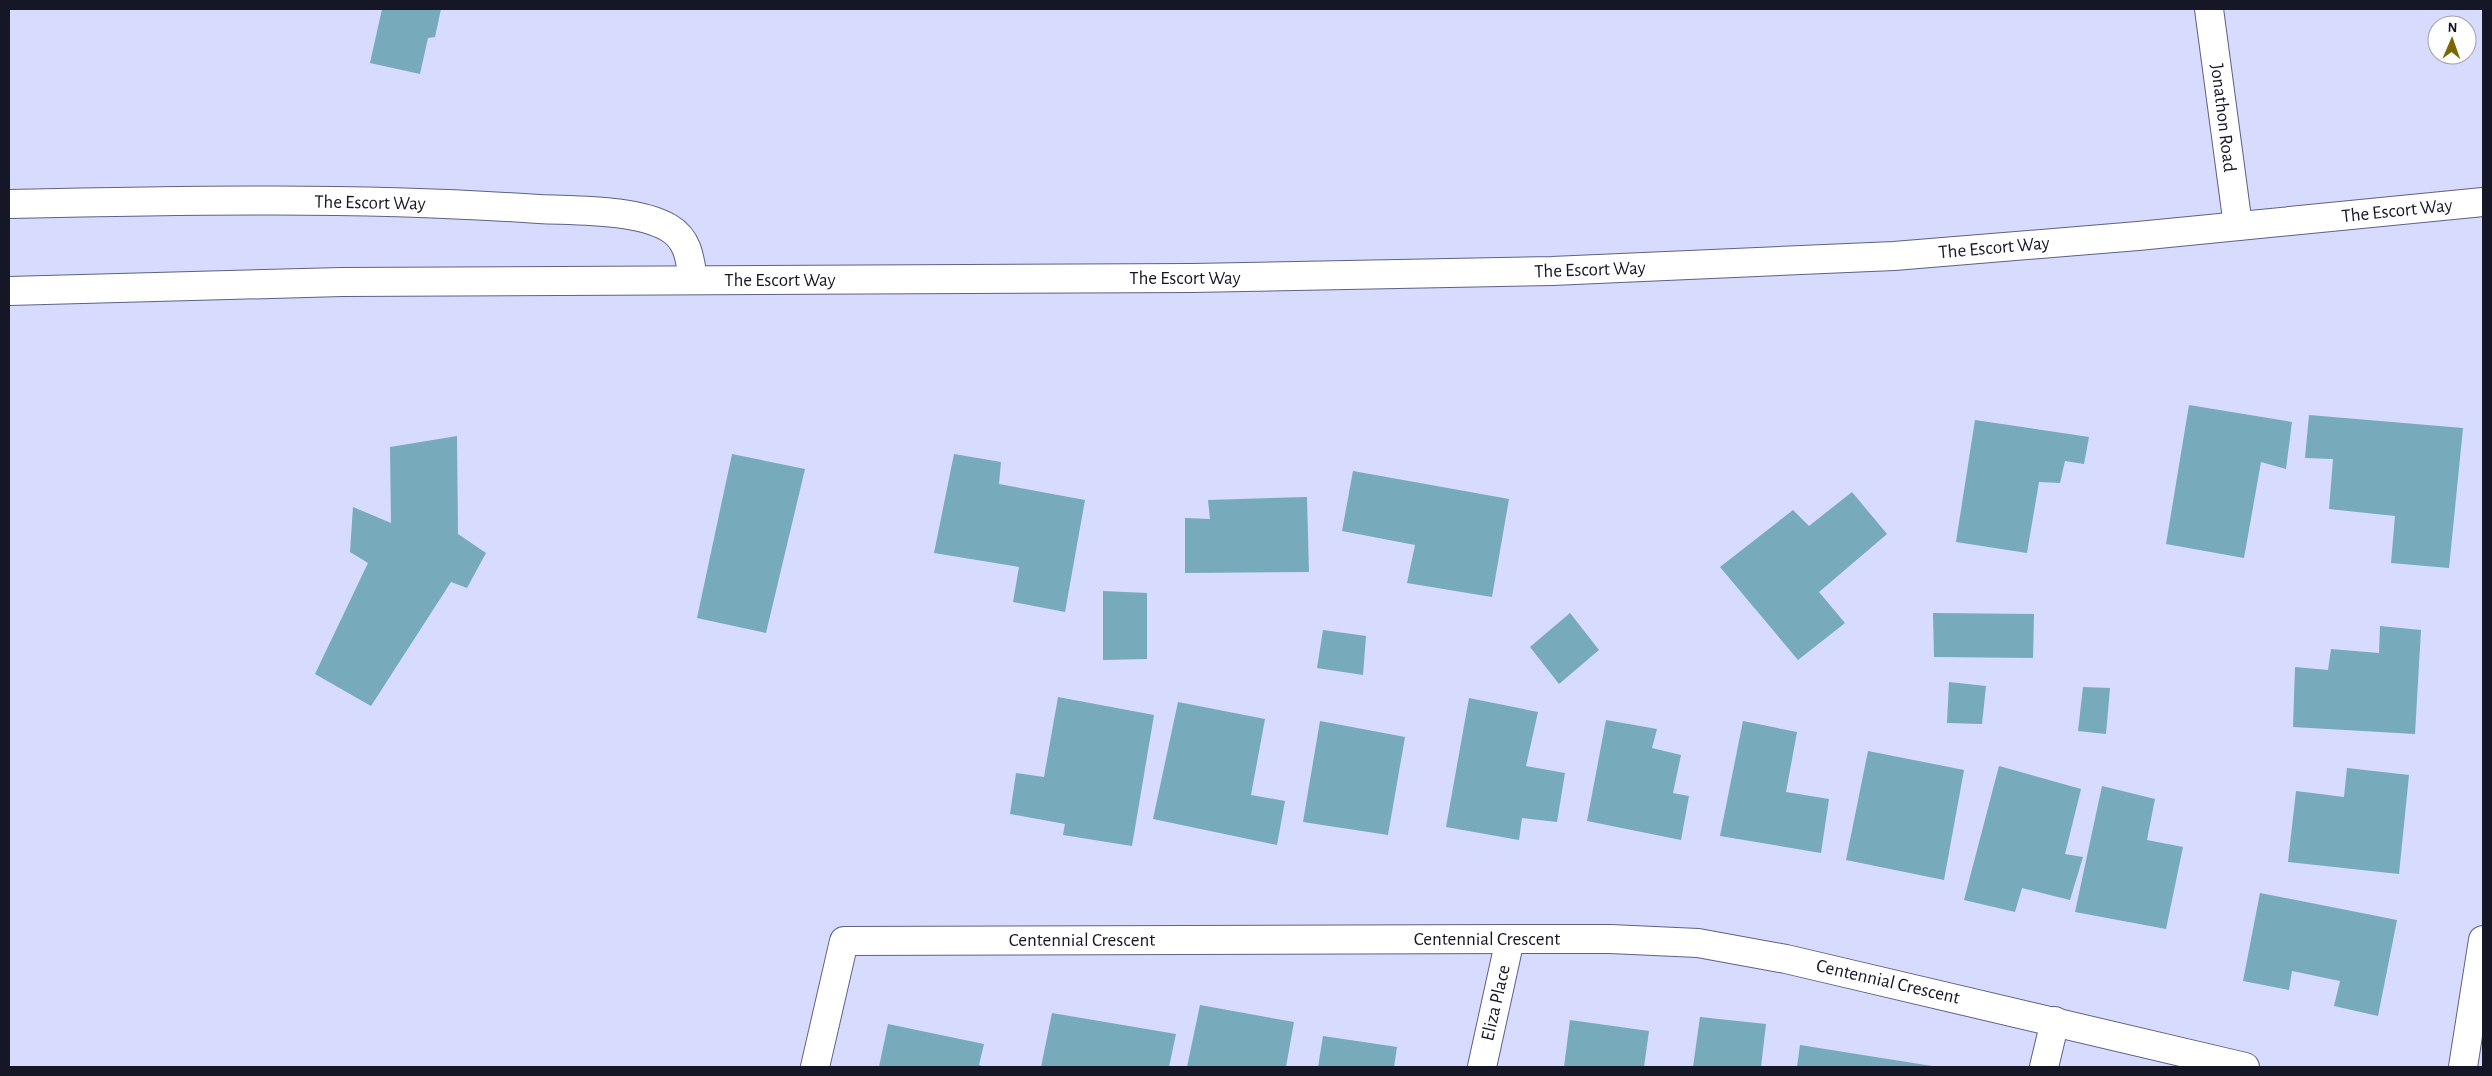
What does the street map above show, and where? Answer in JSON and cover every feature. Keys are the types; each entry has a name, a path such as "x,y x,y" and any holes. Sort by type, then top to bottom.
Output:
{"street":[{"name":"Jonathon Road","path":"2209,9 2238,226"},
{"name":"The Escort Way","path":"9,204 233,200 489,206 618,215 656,222 670,228 688,249 693,280"},
{"name":"The Escort Way","path":"9,292 342,282 1248,278 1552,272 1885,257 2483,202"},
{"name":"Eliza Place","path":"1482,1067 1510,939"},
{"name":"Centennial Crescent","path":"815,1067 844,940 1610,939 1698,943 1786,959 2245,1067"},
{"path":"2463,1067 2483,940"},
{"path":"2044,1067 2055,1021"}],"building":[{"path":"382,9 441,9 435,37 428,38 420,74 370,63"},
{"path":"2189,405 2292,422 2286,469 2261,462 2244,558 2166,544"},
{"path":"2309,415 2463,428 2449,568 2391,563 2395,516 2329,509 2333,459 2305,458"},
{"path":"1975,420 2089,437 2084,464 2065,461 2060,483 2039,482 2027,553 1956,542"},
{"path":"457,436 458,534 486,553 467,588 451,582 371,706 315,674 368,563 350,552 353,507 391,523 390,447"},
{"path":"732,454 805,469 766,633 697,618"},
{"path":"954,454 1001,462 999,484 1085,500 1065,612 1013,602 1019,567 934,553"},
{"path":"1353,471 1509,499 1492,597 1407,583 1415,545 1342,531"},
{"path":"1852,492 1887,534 1819,592 1845,623 1798,660 1720,567 1793,510 1809,526"},
{"path":"1307,497 1309,572 1185,573 1185,518 1210,519 1208,500"},
{"path":"1103,591 1147,593 1147,659 1103,660"},
{"path":"1570,613 1599,650 1559,684 1530,647"},
{"path":"1933,613 2034,614 2033,658 1934,657"},
{"path":"2380,626 2421,630 2415,734 2293,727 2295,667 2328,670 2331,649 2379,653"},
{"path":"1323,630 1366,636 1363,675 1317,668"},
{"path":"1949,682 1986,686 1982,724 1947,723"},
{"path":"2083,687 2110,688 2106,734 2078,731"},
{"path":"1058,697 1154,715 1132,846 1063,835 1065,824 1010,814 1016,773 1044,777"},
{"path":"1469,698 1538,712 1526,766 1565,773 1557,822 1522,818 1519,840 1446,827"},
{"path":"1178,702 1265,719 1251,795 1285,801 1277,845 1153,819"},
{"path":"1606,720 1657,729 1652,748 1681,755 1673,793 1689,796 1681,840 1587,821"},
{"path":"1320,721 1405,737 1388,835 1303,822"},
{"path":"1743,721 1797,732 1786,792 1829,799 1821,853 1720,836"},
{"path":"1868,751 1964,770 1944,880 1846,860"},
{"path":"1999,766 2081,789 2065,854 2083,857 2070,900 2022,888 2015,912 1964,900"},
{"path":"2347,768 2409,775 2399,874 2288,862 2296,791 2344,797"},
{"path":"2102,786 2155,799 2147,840 2183,847 2166,929 2075,912"},
{"path":"2260,893 2397,920 2378,1016 2334,1006 2340,981 2292,971 2289,990 2243,981"},
{"path":"1200,1005 1294,1022 1286,1067 1187,1067"},
{"path":"1052,1013 1176,1034 1169,1067 1041,1067"},
{"path":"1700,1017 1766,1024 1761,1067 1693,1067"},
{"path":"1570,1020 1649,1031 1644,1067 1564,1067"},
{"path":"888,1024 984,1044 979,1065 984,1067 879,1067"},
{"path":"1323,1036 1397,1047 1394,1067 1318,1067"},
{"path":"1800,1045 1932,1066 1932,1067 1797,1067"}]}
